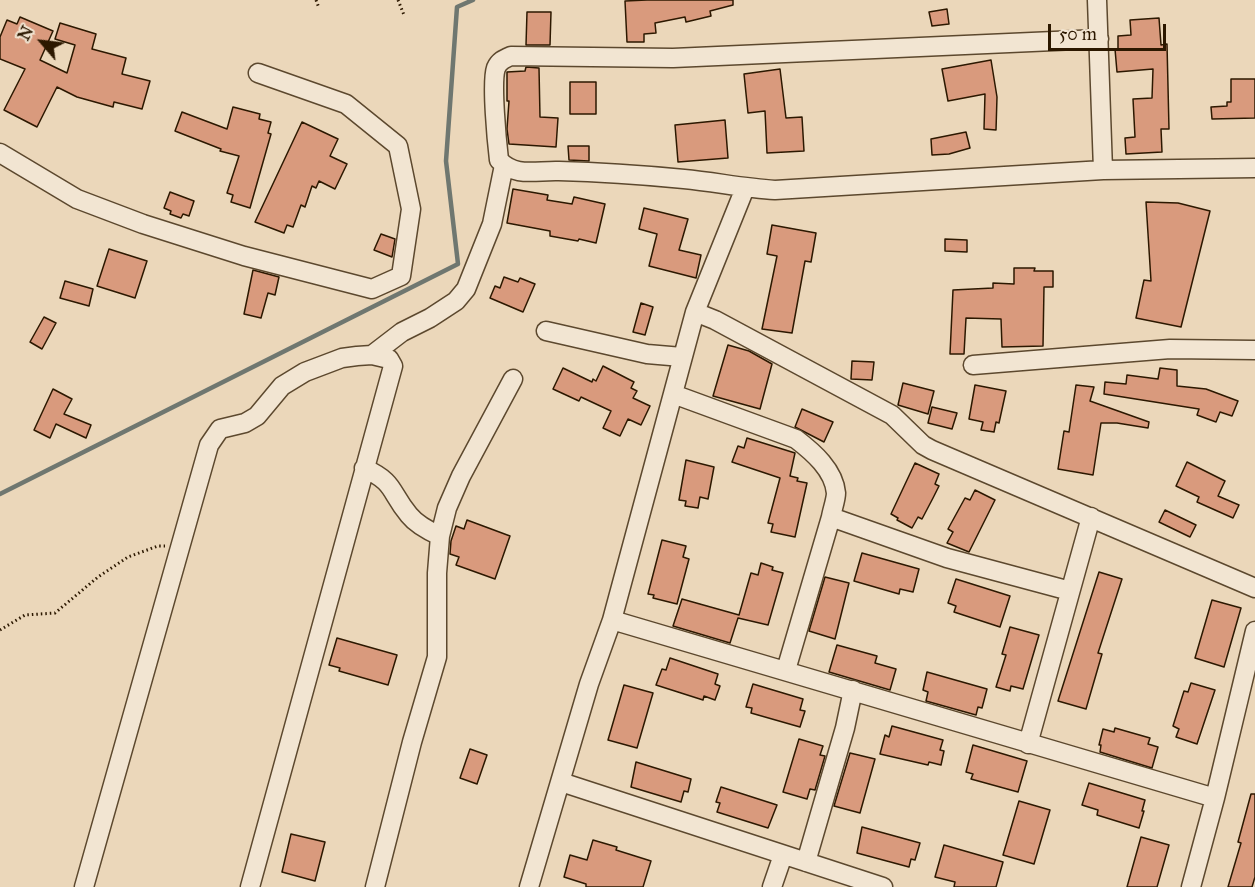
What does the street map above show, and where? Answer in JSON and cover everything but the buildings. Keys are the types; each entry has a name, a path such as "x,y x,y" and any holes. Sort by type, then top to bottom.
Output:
{"street":[{"path":"1097,0 1103,170"},
{"path":"1100,39 673,58 511,56 501,60 496,69 499,160 517,172 559,171 647,176 745,188 791,189 1103,170 1255,168"},
{"path":"0,153 77,199 142,224 244,256 372,289 401,276 411,209 398,146 346,104 258,73"},
{"path":"372,355 402,332 456,301 466,289 492,224 504,165"},
{"path":"529,887 589,684 612,620 695,312 745,188"},
{"path":"695,312 725,325 892,415 923,445 932,450 1255,588"},
{"path":"546,331 647,354 682,357"},
{"path":"973,365 1170,349 1255,350"},
{"path":"84,887 209,445 220,429 245,423 257,416 282,386 305,372 342,358 372,355 389,359 393,366 250,887"},
{"path":"375,887 412,742 437,657 437,573 440,536 447,508 513,379"},
{"path":"673,394 796,439 814,452 827,468 836,493 786,670"},
{"path":"364,468 391,485 410,517 427,530 440,536"},
{"path":"831,517 947,558 1070,591"},
{"path":"1028,744 1091,517"},
{"path":"612,620 1215,798"},
{"path":"1191,887 1255,631"},
{"path":"806,862 853,690"},
{"path":"561,782 883,887"},
{"path":"772,887 783,855"}],"path":[{"path":"316,0 320,9"},
{"path":"398,0 404,15"},
{"path":"0,630 26,615 55,613 75,599 98,577 128,557 158,546 181,545"}],"waterway":[{"path":"0,494 458,264 446,161 457,7 473,0"}]}
